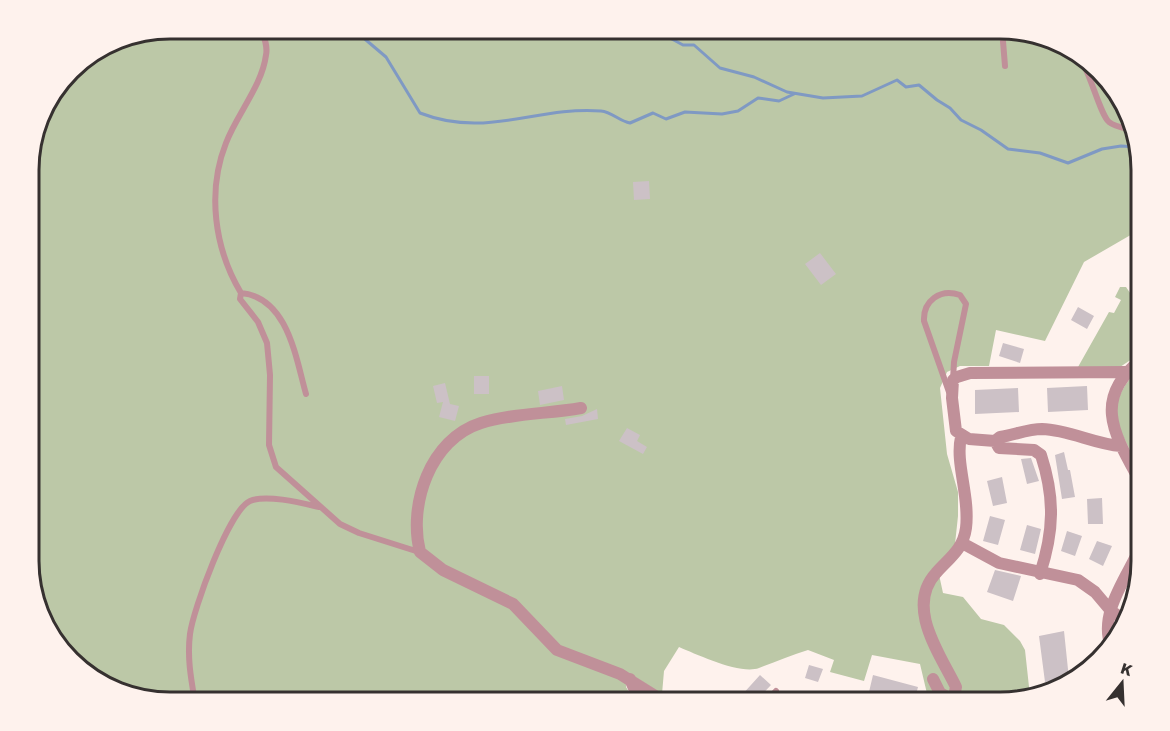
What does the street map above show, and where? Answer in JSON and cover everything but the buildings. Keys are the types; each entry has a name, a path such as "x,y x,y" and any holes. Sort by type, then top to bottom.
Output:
{"street":[{"path":"1131,368 1125,372 1112,404 1114,425 1121,446 1131,464"},
{"path":"955,692 956,687 925,622 922,601 935,573 954,556 962,543 968,512 960,457 961,437 956,431 952,398 953,380 970,373 1125,372"},
{"path":"581,408 481,423 458,436 434,464 420,494 415,518 420,552 443,570 513,604 556,650 630,679 650,692"},
{"path":"961,437 995,441 1000,437 1045,429 1083,438 1100,445 1121,446"},
{"path":"995,441 999,448 1034,450 1041,455 1053,516 1040,574"},
{"path":"962,543 999,563 1040,574 1078,580 1095,592 1111,611 1120,615"},
{"path":"1109,635 1107,627 1111,611 1131,568"},
{"path":"630,679 636,692"},
{"path":"933,679 940,692"}],"lane":[{"path":"263,39 266,56 225,145 214,191 214,212 221,242 241,292 242,302 258,322 267,343 270,375 269,436 273,459 280,472 340,524 359,533 420,552"},
{"path":"1003,39 1005,66"},
{"path":"1089,73 1103,116 1113,125 1124,128"},
{"path":"241,292 261,301 281,321 296,352 306,394"},
{"path":"952,398 938,366 924,321 924,313 931,300 945,293 960,295 966,304 954,362 953,380"},
{"path":"194,692 189,661 191,626 218,551 238,513 248,501 255,499 290,501 319,507"}],"green space":[{"path":"170,39 1000,39 1034,43 1058,52 1087,71 1099,83 1118,112 1128,144 1131,161 1131,235 1084,262 1045,341 996,330 989,366 960,366 947,372 940,388 947,454 958,492 955,544 938,570 943,593 963,597 981,619 1004,625 1020,641 1025,650 1029,688 1009,692 927,692 920,664 872,655 864,681 830,672 834,660 808,650 759,668 742,669 719,663 679,647 664,671 662,692 627,672 626,687 629,692 153,691 136,688 112,679 77,654 52,619 43,595 40,578 39,170 42,144 52,112 66,90 83,71 104,56 128,46 153,40"},
{"path":"1120,287 1126,287 1131,294 1131,360 1120,367 1078,367 1109,312 1114,313 1121,300 1115,297"},
{"path":"1131,378 1131,451 1117,417 1120,394"}],"waterway":[{"path":"365,39 386,57 420,113 444,120 467,123 577,111 601,111 630,123 653,113 666,119 685,112 722,114 738,111 758,98 779,101 794,94"},
{"path":"672,39 683,45 694,45 720,68 754,77 787,92 823,98 862,96 897,80 906,87 919,85 950,108 961,120 981,130 1008,149 1040,153 1068,163 1102,149 1128,146"}]}
